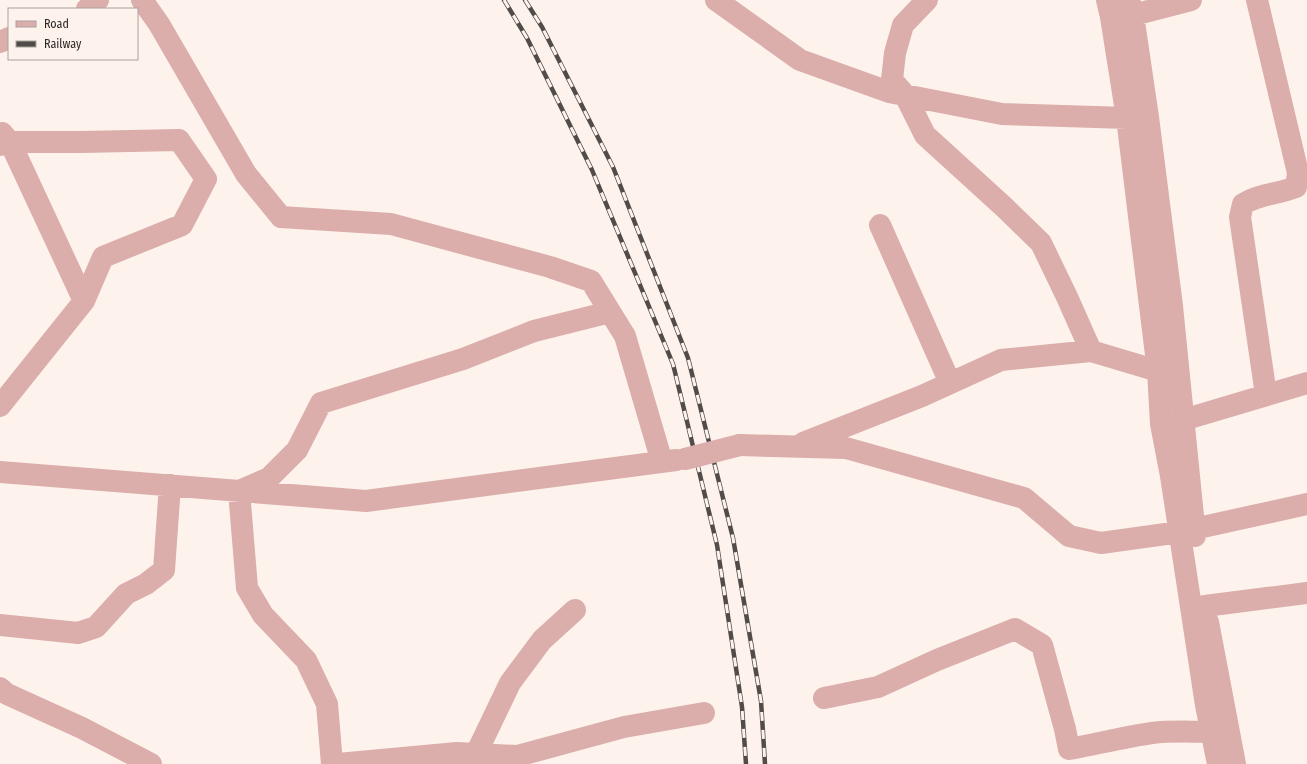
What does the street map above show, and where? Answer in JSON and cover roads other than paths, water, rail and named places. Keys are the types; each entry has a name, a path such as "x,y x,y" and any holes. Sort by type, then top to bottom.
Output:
{"street":[{"path":"88,8 98,0"},
{"path":"142,0 159,24 246,174 282,217 391,224 550,267 591,280 625,336 662,462"},
{"path":"716,0 800,60 889,92 1002,114 1127,118"},
{"path":"927,0 904,25 895,53 892,80 905,95 926,135 1041,243 1091,351"},
{"path":"1120,8 1191,0"},
{"path":"1257,0 1301,157 1296,187 1283,192 1253,198 1243,204 1240,217 1266,395"},
{"path":"1120,8 1127,118 1168,370 1183,420 1187,530"},
{"path":"1120,8 1148,117 1172,306 1168,370 1162,424 1187,530 1198,608 1220,732 1218,764"},
{"path":"0,406 84,301 103,257 182,224 206,179 179,140 81,142 3,139 84,301"},
{"path":"880,225 950,383"},
{"path":"239,491 269,478 297,450 321,403 463,359 534,331 610,312"},
{"path":"795,446 922,396 1001,360 1091,351 1168,370"},
{"path":"1162,424 1183,420 1307,383"},
{"path":"0,472 366,501 685,459 740,445 795,446 846,448 1024,498 1069,536 1101,543 1187,530 1307,504"},
{"path":"0,625 78,633 96,627 126,594 146,584 164,570 170,485"},
{"path":"239,491 247,588 263,615 306,660 327,704 332,764"},
{"path":"1198,608 1307,593"},
{"path":"476,754 510,683 542,640 575,610"},
{"path":"824,698 878,687 937,660 1015,629 1042,645 1069,749 1152,733 1182,731 1220,732"},
{"path":"0,688 7,694 82,728 151,764"},
{"path":"338,764 457,753 476,754 503,760 624,727 704,713"},
{"path":"1220,732 1235,764"}],"railway":[{"path":"504,0 527,38 592,170 673,364 717,545 742,707 746,764"},
{"path":"525,0 542,27 613,167 688,358 733,538 761,701 765,764"}]}
